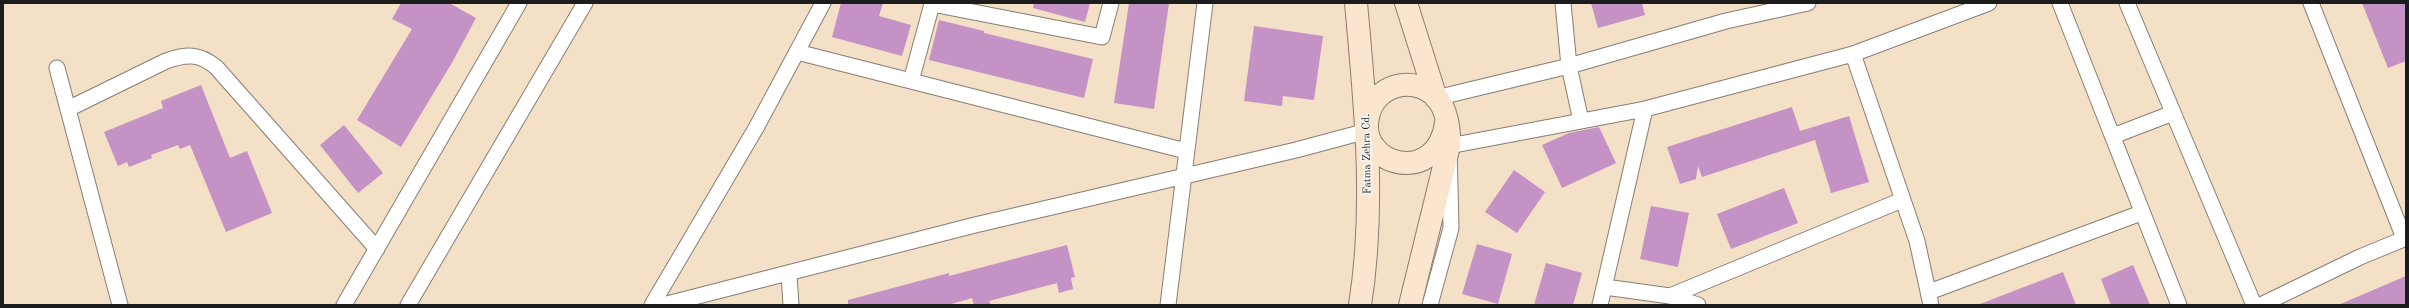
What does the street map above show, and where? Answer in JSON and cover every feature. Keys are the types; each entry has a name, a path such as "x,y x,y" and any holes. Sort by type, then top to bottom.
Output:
{"main road":[{"name":"Fatma Zehra Cd.","path":"1356,3 1367,131 1367,239 1360,305"},
{"path":"1406,3 1436,98 1445,114 1446,123 1444,136 1438,148 1429,156 1417,162 1404,163 1391,160 1380,154 1372,143 1367,131 1367,118 1371,106 1379,95 1389,88 1402,84 1414,85 1426,90 1436,98"},
{"path":"1410,305 1450,146 1450,132 1446,123"}],"street":[{"path":"344,305 519,3"},
{"path":"408,305 586,3"},
{"path":"652,305 756,128 823,3"},
{"path":"911,81 932,4 1102,37 1111,3"},
{"path":"1168,305 1205,3"},
{"path":"1563,3 1569,66 1581,121"},
{"path":"1436,98 1569,66 1726,21 1808,3"},
{"path":"1430,305 1451,228 1450,146 1644,109 1853,54 1989,3"},
{"path":"2060,3 2113,136 2141,213 2179,305"},
{"path":"2127,3 2254,305"},
{"path":"2262,305 2360,257 2405,238 2311,3"},
{"path":"797,52 1186,151"},
{"path":"1853,54 1917,241 1930,298 2141,213"},
{"path":"68,109 166,61 180,56 198,56 216,67 377,249"},
{"path":"57,68 120,305"},
{"path":"1600,305 1644,109"},
{"path":"2113,136 2173,113"},
{"path":"663,305 789,274 975,225 1367,131"},
{"path":"1670,296 1902,200"},
{"path":"789,274 791,305"},
{"path":"1605,287 1670,296 1698,305"}],"building":[{"path":"401,3 449,3 476,18 453,61 401,147 357,120 412,29 392,19"},
{"path":"841,3 883,3 879,16 911,25 902,56 832,37"},
{"path":"1034,3 1090,3 1085,22 1033,8"},
{"path":"1129,3 1169,3 1154,109 1114,103"},
{"path":"1591,3 1642,3 1645,15 1598,28"},
{"path":"2362,3 2406,3 2406,61 2388,68"},
{"path":"939,20 984,31 984,33 1093,59 1084,98 929,60"},
{"path":"1254,26 1323,36 1314,100 1283,96 1282,106 1244,101"},
{"path":"201,85 230,158 247,151 272,213 226,232 190,145 180,149 178,145 151,155 152,158 129,167 127,162 118,166 104,132 163,108 161,101"},
{"path":"1792,107 1800,131 1849,116 1869,182 1831,193 1815,140 1702,177 1698,166 1696,179 1680,184 1667,147"},
{"path":"344,125 383,173 358,193 320,145"},
{"path":"1599,127 1616,163 1562,188 1542,145 1569,133"},
{"path":"1514,170 1545,192 1517,233 1485,212"},
{"path":"1784,188 1798,223 1731,249 1717,214"},
{"path":"1651,206 1689,213 1678,267 1640,259"},
{"path":"1477,244 1512,254 1498,304 1462,294"},
{"path":"1067,245 1075,277 1071,278 1073,289 1059,293 1057,283 989,301 991,305 974,305 972,298 948,305 848,305 848,300 949,273 949,276"},
{"path":"1546,263 1582,273 1573,305 1534,305"},
{"path":"2133,265 2150,305 2111,305 2101,279"},
{"path":"2063,272 2076,305 1980,305 1980,304"},
{"path":"2406,276 2406,305 2338,305"}]}
